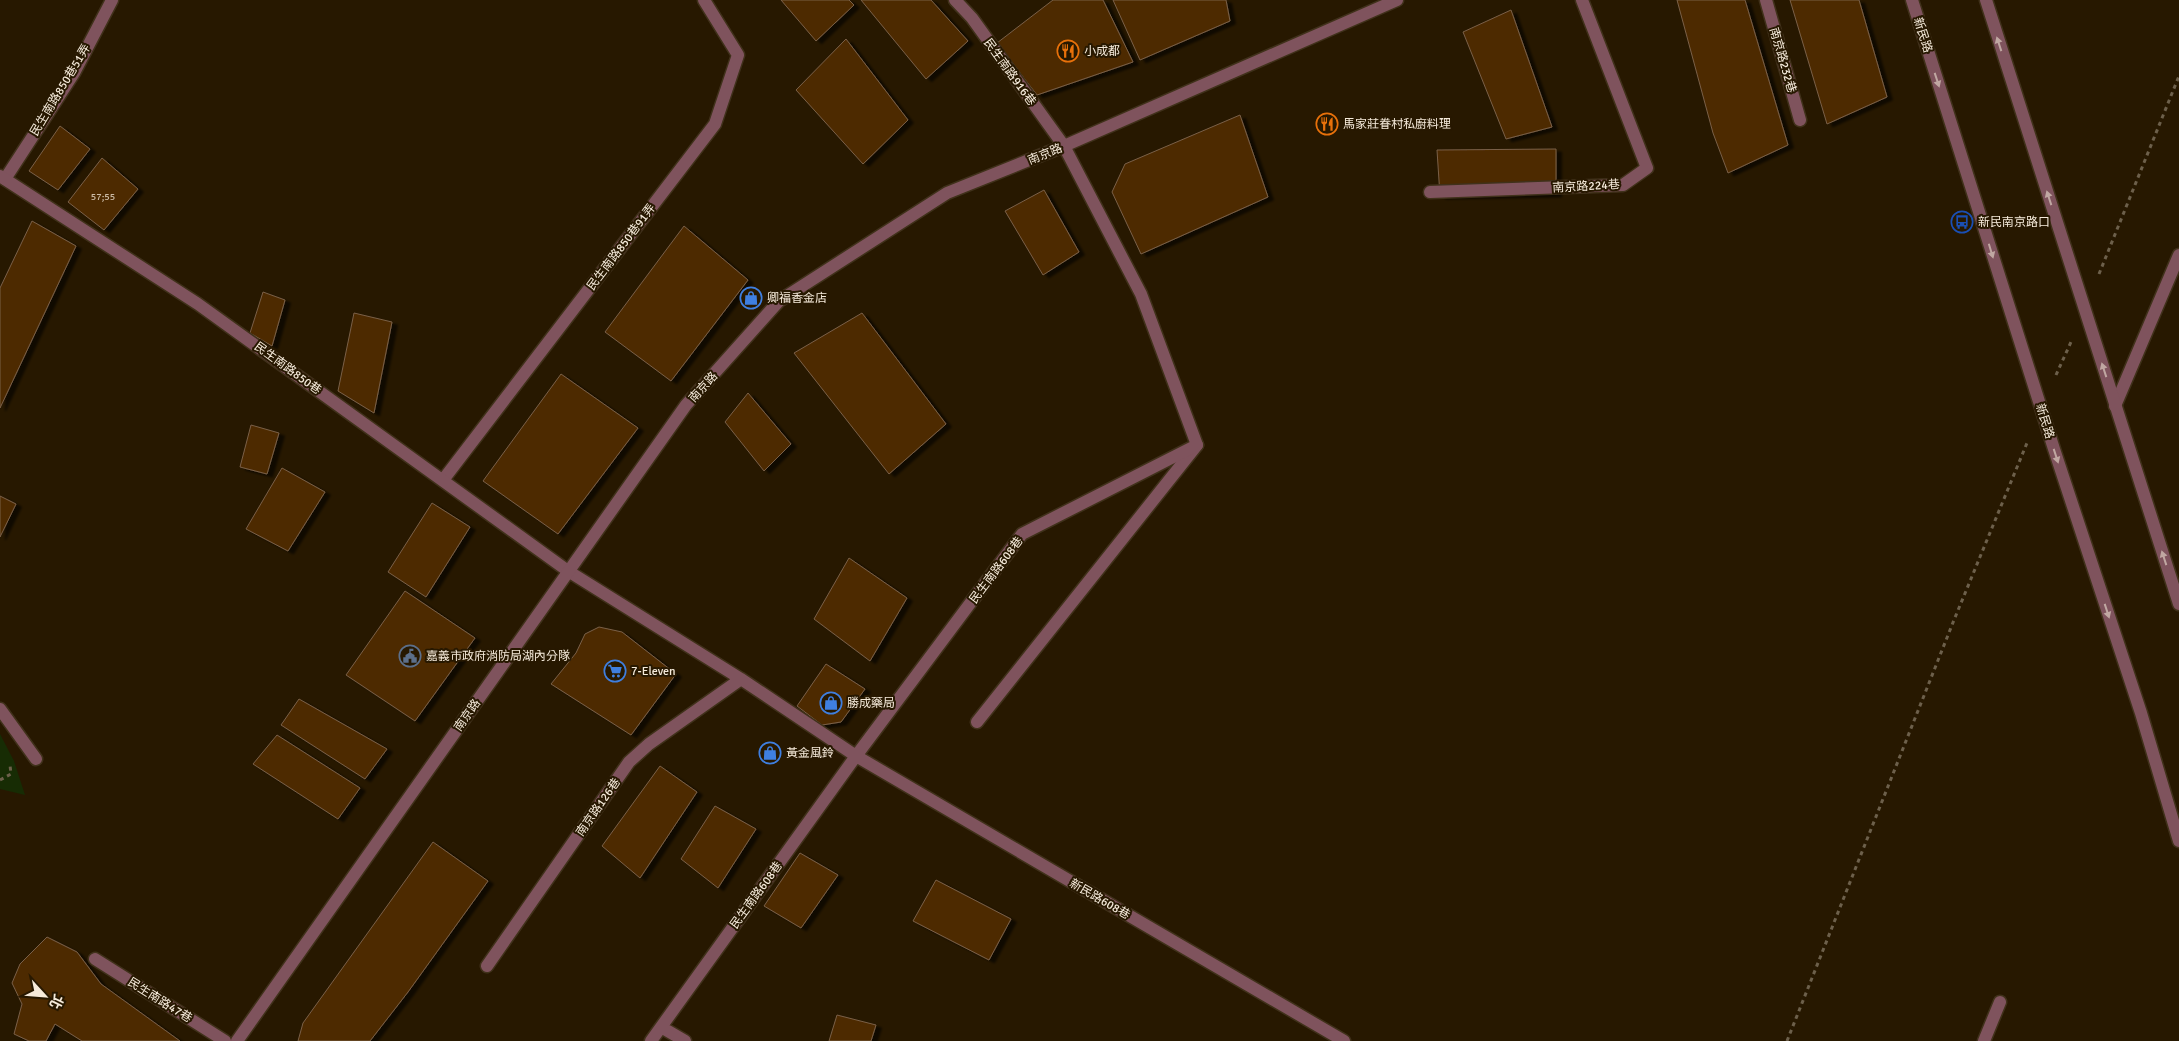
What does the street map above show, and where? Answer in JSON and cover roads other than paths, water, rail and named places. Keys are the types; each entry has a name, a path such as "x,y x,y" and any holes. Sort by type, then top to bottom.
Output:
{"street":[{"name":"民生南路850巷51弄","path":"2,177 74,73 112,0"},
{"name":"民生南路850巷91弄","path":"443,480 716,124 738,55 704,0"},
{"name":"民生南路916巷","path":"955,0 972,18 1064,146"},
{"name":"南京路","path":"237,1041 686,405 779,302 947,194 1064,146 1397,0"},
{"name":"南京路224巷","path":"1430,192 1623,186 1647,168 1582,0"},
{"name":"南京路232巷","path":"1766,0 1800,120"},
{"name":"新民路","path":"1912,0 2141,713 2179,841"},
{"path":"1986,0 2179,604"},
{"path":"977,722 1197,445 1141,294 1064,146"},
{"name":"民生南路850巷","path":"2,177 198,304 568,571"},
{"path":"2116,406 2179,255"},
{"name":"民生南路608巷","path":"651,1041 856,756 1022,534 1197,445"},
{"path":"568,571 741,679 856,756"},
{"name":"南京路126巷","path":"487,966 630,762 649,744 741,679"},
{"path":"0,709 36,759"},
{"name":"新民路608巷","path":"856,756 1344,1041"},
{"name":"民生南路47巷","path":"95,959 225,1041"},
{"path":"1984,1041 2000,1002"},
{"path":"661,1027 685,1041"}],"place":[{"name":"小成都","path":"1068,51"},
{"name":"馬家莊眷村私廚料理","path":"1327,124"},
{"name":"新民南京路口","path":"1962,222"},
{"name":"卿福香金店","path":"751,298"},
{"name":"嘉義市政府消防局湖內分隊","path":"410,656"},
{"name":"7-Eleven","path":"615,671"},
{"name":"勝成藥局","path":"831,703"},
{"name":"黃金風鈴","path":"770,753"}]}
